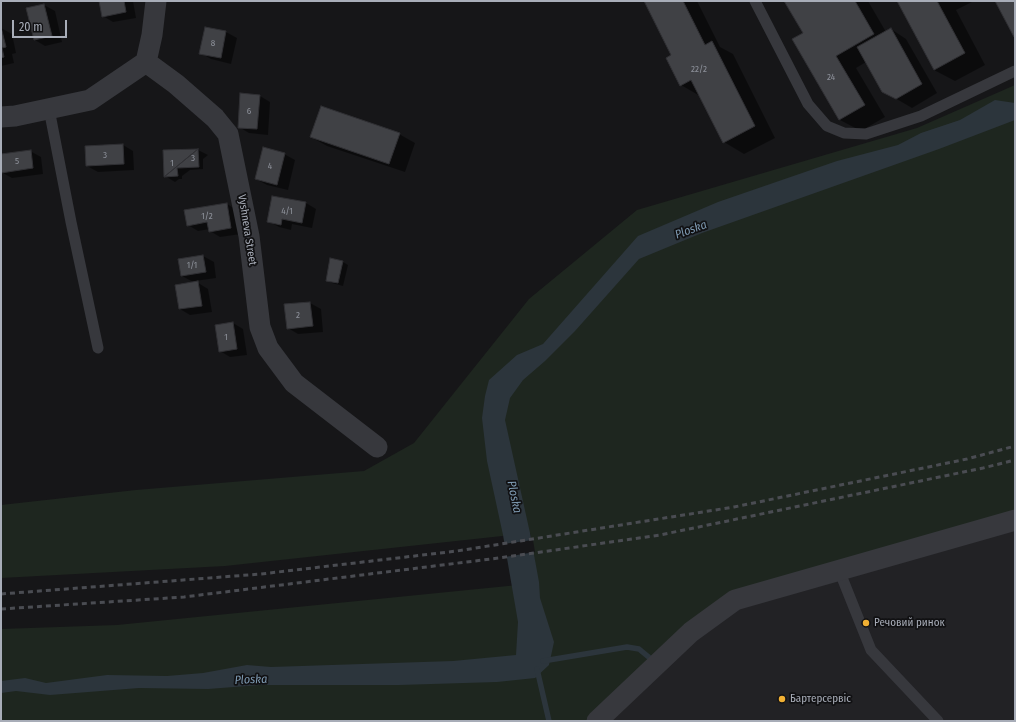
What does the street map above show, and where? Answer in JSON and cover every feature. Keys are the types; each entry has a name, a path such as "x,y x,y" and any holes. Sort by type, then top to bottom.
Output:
{"street":[{"path":"1,117 16,116 90,100 146,62 152,35 156,1"},
{"name":"Vyshneva Street","path":"146,62 176,84 215,118 228,134 249,236 260,326 268,348 294,383 377,448"},
{"path":"597,721 691,632 735,600 1015,520"}],"lane":[{"path":"755,1 808,104 827,126 844,132 866,134 921,116 1015,71"},
{"path":"49,108 70,222 98,348"},
{"path":"839,570 872,650 938,721"}],"shaded area":[{"path":"1015,85 1015,520 735,600 597,721 1,721 1,629 117,625 538,583 530,533 225,566 1,578 1,505 136,490 364,471 414,443 529,299 637,210 917,128"},
{"name":"Речовий ринок","path":"1015,529 1015,721 610,721 697,638 738,607"}],"water":[{"name":"Ploska","path":"995,100 1015,103 1015,120 939,149 702,233 639,259 575,331 545,361 523,380 510,398 505,420 530,533 539,582 540,598 554,642 549,665 535,678 497,682 399,685 260,685 208,689 139,688 50,695 16,691 1,693 1,681 25,678 46,683 107,675 167,676 203,673 247,665 271,667 453,661 516,655 518,622 503,535 487,461 482,418 489,380 517,355 543,344 638,236 718,202 837,161 898,145 921,133 960,120"}],"pier":[{"path":"533,540 535,552 505,557 503,544"}],"building":[{"path":"99,1 124,1 126,12 102,17"},
{"path":"644,1 683,1 705,45 712,41 755,126 723,143 691,80 680,86 666,58 671,55"},
{"path":"784,1 855,1 874,34 836,56 865,105 839,120 792,39 803,33"},
{"path":"897,1 937,1 965,53 934,70"},
{"path":"995,1 1015,1 1014,37"},
{"path":"44,4 52,36 34,40 26,8"},
{"path":"1,27 6,47 2,48 4,57 1,58"},
{"path":"205,27 226,31 221,58 199,54"},
{"path":"891,28 922,84 896,99 882,92 857,47"},
{"path":"240,93 260,95 257,129 238,128"},
{"path":"321,106 400,133 389,164 310,137"},
{"path":"123,144 124,164 86,166 85,146"},
{"path":"263,147 285,153 277,185 255,179"},
{"path":"198,149 199,167 177,168 178,176 164,177"},
{"path":"198,149 164,177 163,150"},
{"path":"31,150 33,168 1,173 1,154"},
{"path":"272,196 306,202 302,223 282,219 281,225 267,222"},
{"path":"227,203 231,228 209,232 207,222 187,226 184,210"},
{"path":"203,255 206,272 181,276 178,259"},
{"path":"330,258 343,261 338,283 326,281"},
{"path":"198,281 202,306 179,309 175,285"},
{"path":"310,302 313,326 287,329 284,304"},
{"path":"233,322 237,349 219,352 215,325"}],"waterway":[{"path":"543,661 627,647 639,649 651,659"},
{"path":"537,669 549,721"}],"railway":[{"path":"1,594 261,574 457,551 734,507 967,459 1015,446"},
{"path":"1,609 184,597 499,558 660,535 983,468 1015,460"}],"place":[{"name":"Речовий ринок","path":"866,623"},
{"name":"Бартерсервіс","path":"782,699"}]}
